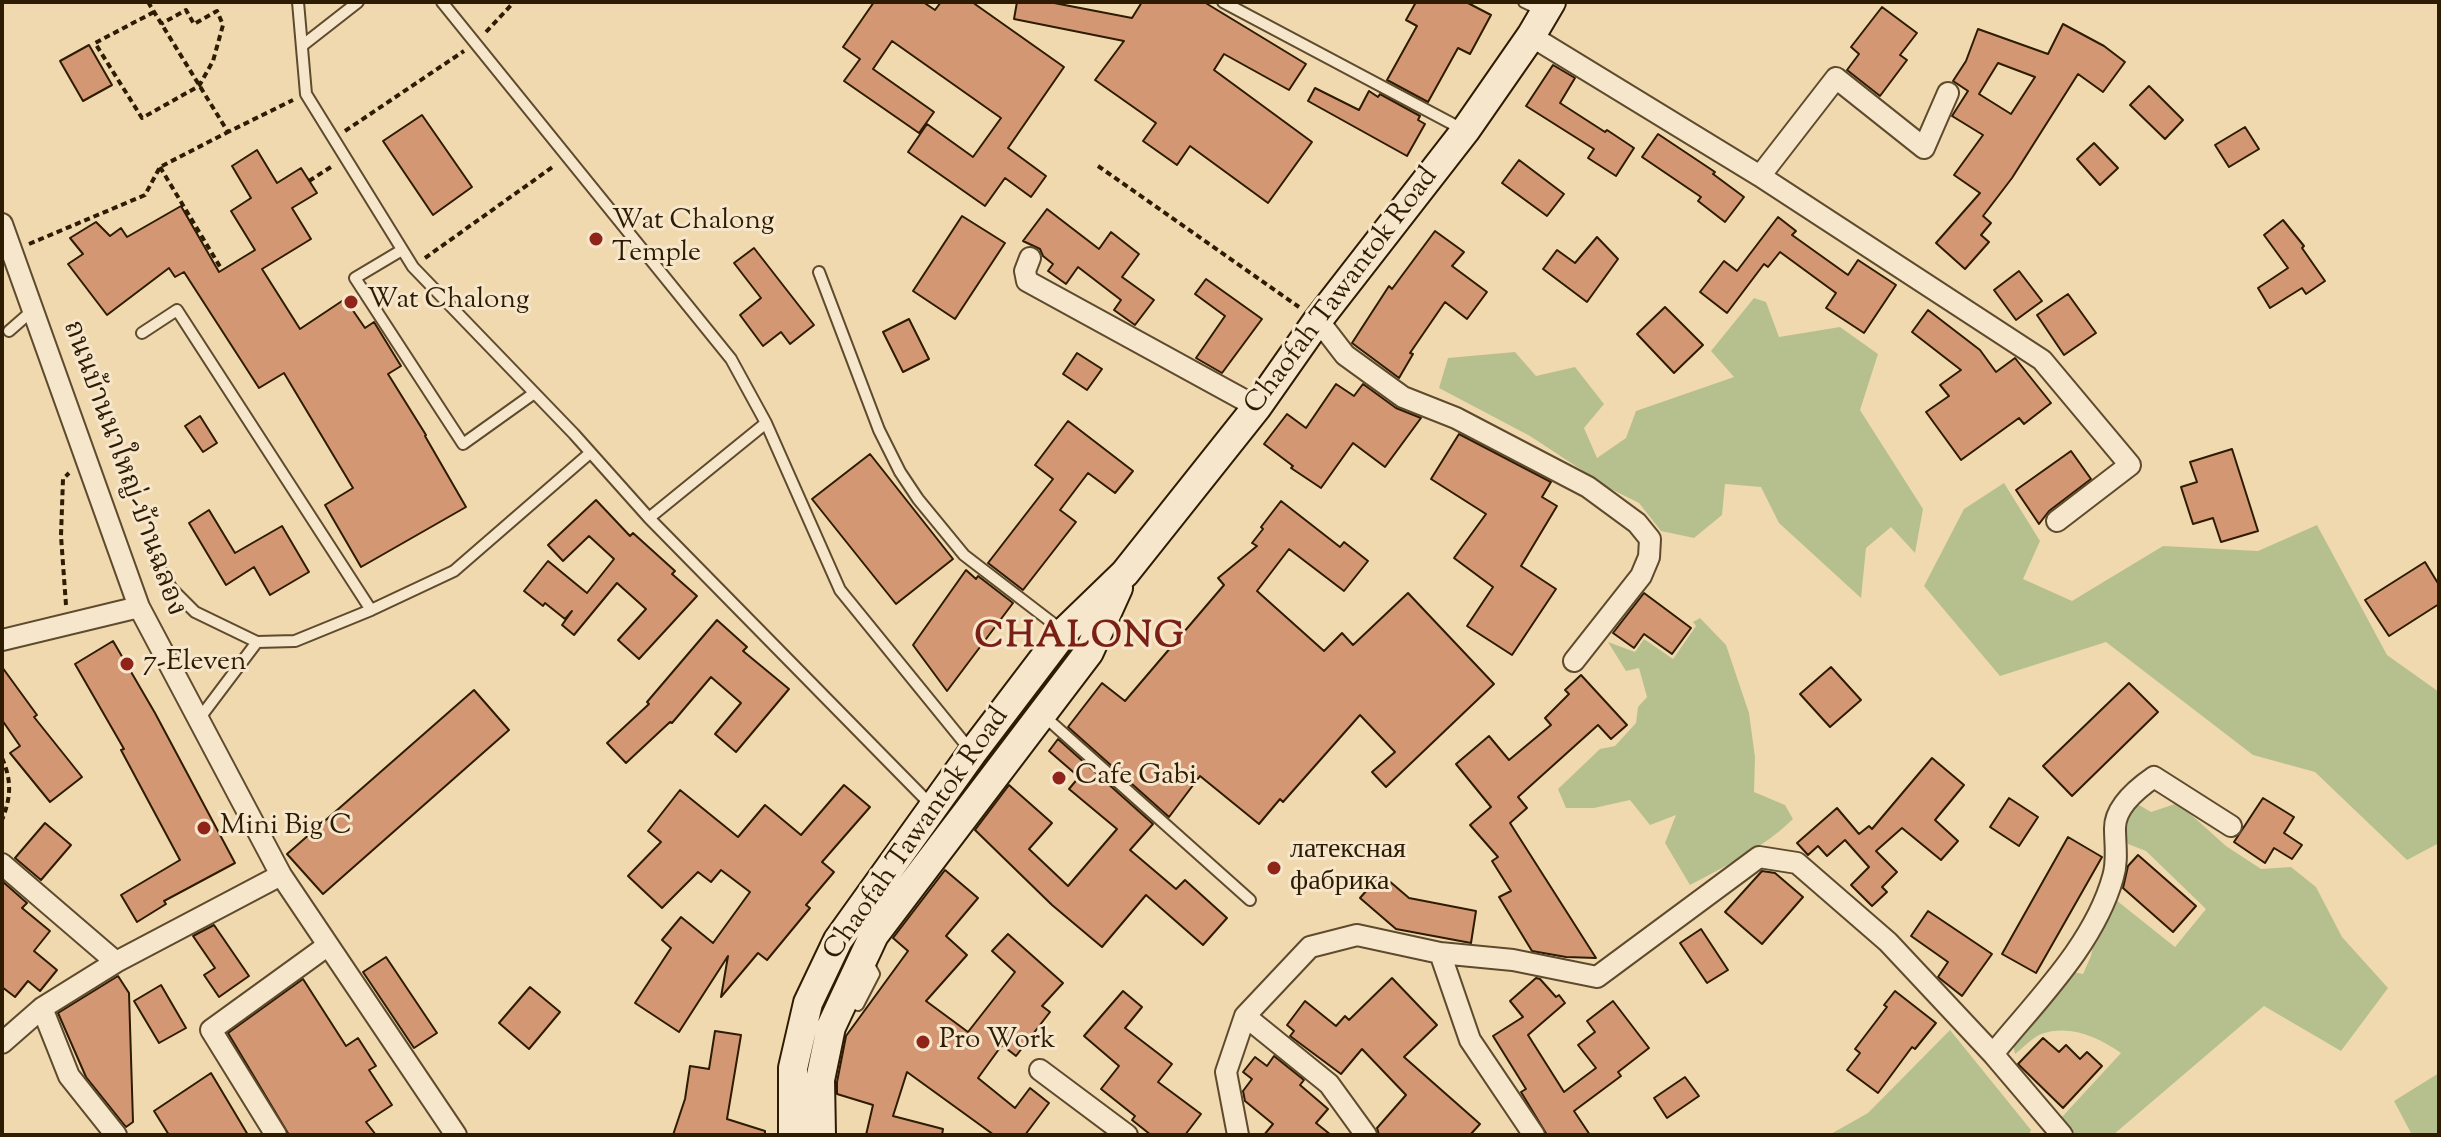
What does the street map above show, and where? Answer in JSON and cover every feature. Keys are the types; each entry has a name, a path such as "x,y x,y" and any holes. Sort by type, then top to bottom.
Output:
{"main road":[{"name":"Chaofah Tawantok Road","path":"793,1135 793,1068 808,1003 838,940 972,753 1064,632 1125,573 1257,407 1318,320 1465,131 1538,13"},
{"name":"Chaofah Tawantok Road","path":"821,1135 820,1080 831,1027 874,935 1089,652 1125,573"},
{"path":"972,753 996,777"},
{"path":"934,808 955,829"}],"street":[{"path":"1538,13 1760,176 2042,360 2130,465 2057,521"},
{"path":"1760,176 1836,78 1924,148 1948,93"},
{"name":"ถนนบ้านนาใหญ่-บ้านฉลอง","path":"2,224 139,607 281,875 456,1135"},
{"path":"1030,258 1025,271 1027,281 1257,407"},
{"path":"1318,320 1345,355 1403,397 1456,418 1588,487 1637,523 1650,539 1649,557 1641,576 1574,661"},
{"path":"2,640 139,607"},
{"path":"1993,1054 2072,956 2094,921 2113,877 2117,849 2114,825 2135,791 2154,777 2231,826"},
{"path":"1238,1135 1226,1072 1245,1016 1310,947 1357,935 1440,953 1513,960 1597,977 1759,857 1797,863 1888,942 1993,1054 2062,1135"},
{"path":"2,864 116,962"},
{"path":"2,1043 42,1008 116,962 281,875"},
{"path":"276,1135 211,1030 327,946"},
{"path":"1440,953 1470,1040 1534,1135"},
{"path":"42,1008 69,1076 116,1135"},
{"path":"1245,1016 1329,1084 1366,1135"},
{"path":"1040,1070 1127,1135"}],"lane":[{"path":"298,2 306,94 413,267 649,518 934,808"},
{"path":"303,45 358,2"},
{"path":"442,2 731,359 766,423 840,590 972,753"},
{"path":"1223,2 1465,131"},
{"path":"402,250 355,278 463,444 533,394"},
{"path":"819,272 879,430 918,499 964,555 1064,632"},
{"path":"9,331 33,310"},
{"path":"142,333 177,310 371,610"},
{"path":"649,518 766,423"},
{"path":"157,564 172,589 195,612 257,642 295,641 454,571 590,453"},
{"path":"199,719 257,642"},
{"path":"1043,714 1250,900"},
{"path":"858,1005 874,974 864,956"}],"path":[{"path":"148,2 228,132"},
{"path":"333,140 476,43 514,2"},
{"path":"154,12 95,43 142,118 199,86 213,61 223,25 217,11 194,24 186,10 161,24"},
{"path":"11,250 145,195 160,167 306,94"},
{"path":"413,267 567,157"},
{"path":"309,181 344,159"},
{"path":"1098,166 1318,320"},
{"path":"160,167 222,270"},
{"path":"68,624 61,536 63,479 86,458"},
{"path":"2,758 11,791 2,820"}],"green space":[{"path":"1754,298 1766,302 1779,337 1840,327 1878,354 1860,410 1923,509 1915,553 1891,527 1866,548 1861,598 1779,523 1761,487 1725,484 1722,515 1694,538 1661,531 1639,503 1609,488 1530,436 1439,388 1448,358 1515,352 1536,376 1575,367 1604,404 1584,428 1597,458 1626,438 1636,411 1734,377 1711,351"},
{"path":"2004,483 2040,541 2023,579 2072,601 2163,546 2258,551 2317,525 2387,655 2439,692 2439,843 2407,860 2315,772 2253,755 2106,642 2000,676 1924,586 1964,509"},
{"path":"1700,618 1726,645 1749,713 1755,757 1754,792 1785,805 1793,819 1757,848 1690,885 1665,843 1676,815 1650,825 1630,800 1594,808 1566,808 1558,789 1600,749 1615,746 1636,723 1638,707 1647,697 1639,668 1626,671 1608,642 1635,652 1644,639 1673,659 1696,626 1693,622"},
{"path":"2134,802 2151,812 2178,803 2226,846 2261,869 2291,867 2316,887 2342,937 2388,988 2341,1051 2264,1006 2113,1135 2075,1134 2062,1117 2121,1053 2093,1037 2062,1030 2041,1034 2015,1054 2013,1044 2069,971 2083,974 2096,934 2116,900 2175,947 2206,909 2146,851 2128,844 2123,828"},
{"path":"1950,1030 2031,1130 2029,1135 1829,1135 1868,1113"},
{"path":"2439,1073 2439,1135 2412,1135 2394,1101"}],"building":[{"path":"874,2 923,2 935,10 941,2 972,2 1064,67 1008,148 1046,176 1031,197 1005,178 985,206 908,152 927,124 973,157 1001,118 892,41 873,69 934,112 919,133 844,81 860,59 843,47"},
{"path":"1017,2 1049,2 1132,18 1142,2 1204,2 1306,64 1289,90 1224,54 1214,70 1312,142 1268,203 1190,146 1177,165 1143,141 1156,123 1095,80 1124,41 1014,19"},
{"path":"1416,2 1466,2 1491,15 1470,54 1458,48 1428,102 1387,80 1417,26 1406,20"},
{"path":"1882,7 1917,33 1900,55 1907,60 1880,96 1847,70 1859,54 1851,47"},
{"path":"2063,24 2104,46 2125,62 2103,92 2078,74 2012,178 1983,216 1991,223 1981,235 1989,242 1965,269 1936,243 1980,193 1954,175 1983,135 1952,116 1968,91 1953,81 1966,61 1978,29 2048,54","holes":["1998,63 2035,77 2011,114 1979,94"]},
{"path":"89,45 112,85 83,101 60,61"},
{"path":"1553,65 1575,78 1560,103 1634,148 1616,176 1588,158 1594,149 1526,106"},
{"path":"2149,86 2183,120 2165,139 2130,105"},
{"path":"1315,88 1359,110 1369,91 1378,97 1380,94 1420,116 1418,120 1425,124 1407,156 1308,101"},
{"path":"422,115 472,187 433,215 383,141"},
{"path":"2245,127 2259,149 2229,167 2215,145"},
{"path":"1658,134 1715,172 1713,174 1744,197 1725,222 1698,201 1701,197 1642,157"},
{"path":"2094,143 2118,168 2100,185 2077,159"},
{"path":"257,150 277,183 301,168 317,193 292,208 311,239 262,269 300,329 345,299 365,328 374,322 401,366 388,374 466,507 361,567 325,505 353,488 284,373 259,388 184,272 175,277 169,268 107,315 68,264 83,254 70,238 96,222 110,236 121,228 127,237 181,206 219,272 255,250 231,211 251,198 232,166"},
{"path":"1519,160 1564,194 1547,216 1502,183"},
{"path":"1047,209 1099,249 1111,232 1139,254 1122,277 1154,300 1135,325 1114,310 1121,300 1078,267 1066,284 1048,271 1053,264 1040,249 1023,241"},
{"path":"962,216 1005,243 955,319 913,291"},
{"path":"1778,217 1796,231 1792,235 1848,275 1858,260 1896,285 1864,333 1826,308 1836,293 1780,252 1768,267 1764,264 1727,313 1700,292 1724,261 1737,271"},
{"path":"2283,220 2304,246 2302,248 2325,281 2306,294 2302,288 2270,308 2258,288 2288,268 2264,235"},
{"path":"1435,231 1464,252 1452,266 1487,292 1467,319 1445,302 1410,353 1413,354 1399,378 1352,343 1389,286 1392,289"},
{"path":"1597,237 1618,259 1587,302 1543,269 1557,250 1575,263"},
{"path":"754,248 814,325 790,344 781,332 763,346 740,315 761,298 734,263"},
{"path":"2019,271 2042,301 2016,320 1994,290"},
{"path":"1206,279 1262,319 1222,373 1196,358 1225,316 1195,294"},
{"path":"2068,294 2096,333 2064,355 2037,315"},
{"path":"1665,307 1703,345 1674,373 1637,334"},
{"path":"1928,310 1980,350 1996,372 2015,358 2051,403 2024,424 2019,418 1961,460 1926,412 1949,396 1940,385 1961,370 1912,332"},
{"path":"909,319 929,359 903,372 883,332"},
{"path":"1077,353 1102,369 1087,390 1063,374"},
{"path":"1336,384 1354,396 1363,384 1396,408 1421,418 1385,467 1353,443 1321,488 1291,468 1293,466 1264,444 1287,414 1306,428"},
{"path":"200,416 217,443 203,452 185,426"},
{"path":"1068,421 1133,471 1115,493 1088,473 1060,510 1076,522 1023,590 988,563 1053,479 1035,465"},
{"path":"1459,434 1551,482 1542,497 1557,506 1521,566 1556,589 1512,655 1467,626 1493,587 1454,558 1486,514 1431,479"},
{"path":"2232,449 2258,531 2221,542 2213,518 2193,524 2181,487 2197,482 2190,462"},
{"path":"2071,451 2091,479 2049,511 2039,524 2016,490"},
{"path":"870,454 953,559 896,604 812,499"},
{"path":"596,500 630,536 633,533 675,571 672,574 697,596 639,659 618,640 646,609 617,583 574,635 562,625 572,611 565,619 524,591 548,561 587,593 614,559 589,536 563,561 548,545"},
{"path":"1281,501 1340,547 1344,542 1368,561 1344,591 1289,549 1257,591 1324,651 1342,633 1353,645 1408,593 1494,684 1386,787 1372,772 1395,752 1360,715 1283,802 1280,799 1259,824 1200,776 1169,817 1068,727 1102,683 1125,701 1224,585 1218,578 1257,546 1252,543"},
{"path":"209,510 235,553 282,526 309,572 270,595 254,567 226,585 189,523"},
{"path":"2425,562 2439,585 2439,604 2389,636 2365,600"},
{"path":"966,570 1013,603 947,691 913,645"},
{"path":"1644,593 1691,628 1672,654 1644,634 1634,648 1613,633"},
{"path":"717,620 747,647 743,651 789,689 736,752 715,734 741,703 711,677 672,723 626,763 607,743 649,704 647,702"},
{"path":"113,641 235,863 164,901 166,904 137,922 121,895 180,860 121,750 124,749 75,664"},
{"path":"2,667 37,715 34,717 82,777 50,802 10,753 20,746 2,720"},
{"path":"1831,667 1861,700 1830,727 1800,694"},
{"path":"1581,675 1627,725 1611,739 1598,725 1518,797 1527,808 1510,823 1596,958 1532,951 1499,897 1511,891 1492,861 1498,857 1470,825 1491,807 1456,764 1489,736 1509,760 1551,725 1545,718 1569,694 1565,690"},
{"path":"2129,683 2158,712 2072,796 2043,766"},
{"path":"474,690 509,730 323,894 287,854"},
{"path":"1058,739 1153,824 1130,850 1176,889 1185,880 1227,918 1203,945 1146,895 1102,947 1052,905 975,830 1009,785 1052,823 1029,849 1068,886 1117,829 1069,789 1079,777 1049,751"},
{"path":"1932,758 1964,785 1935,820 1958,841 1941,860 1902,828 1876,851 1897,872 1882,887 1887,892 1872,906 1851,885 1869,867 1845,840 1827,856 1818,846 1808,855 1797,843 1837,808 1859,834 1869,826 1872,829"},
{"path":"844,785 870,807 822,862 834,872 806,905 810,908 767,960 758,953 721,997 728,956 679,1032 635,1003 671,948 662,940 681,917 713,943 750,892 721,870 711,882 698,872 662,908 628,876 661,842 648,831 680,790 738,837 765,805 801,835"},
{"path":"2009,798 2038,817 2019,846 1990,827"},
{"path":"2263,798 2294,817 2284,833 2302,845 2292,859 2274,848 2265,863 2234,842"},
{"path":"45,823 71,845 41,880 15,858"},
{"path":"2068,837 2102,857 2036,973 2002,954"},
{"path":"2138,855 2196,906 2173,932 2123,888 2128,866"},
{"path":"945,870 978,898 946,936 967,955 926,1001 968,1032 1015,972 992,951 1008,934 1063,983 1042,1006 1050,1012 1016,1056 1002,1045 978,1078 1015,1108 1030,1088 1049,1103 1025,1135 994,1135 907,1072 893,1116 943,1129 942,1135 866,1135 873,1105 837,1094 846,1036 908,951 893,938"},
{"path":"1762,871 1775,873 1803,897 1762,944 1725,912"},
{"path":"1381,874 1409,898 1476,911 1471,943 1396,929 1360,898"},
{"path":"2,881 27,903 22,908 50,931 34,951 57,970 40,991 28,981 15,997 2,987"},
{"path":"1928,911 1992,954 1962,996 1938,977 1948,962 1911,936"},
{"path":"214,925 249,976 219,997 204,975 215,968 193,936"},
{"path":"1701,929 1728,970 1707,983 1680,943"},
{"path":"386,957 437,1033 414,1048 363,972"},
{"path":"118,976 129,993 133,1122 126,1127 86,1077 58,1013"},
{"path":"1392,978 1437,1025 1404,1057 1480,1124 1470,1135 1379,1135 1377,1128 1406,1095 1362,1049 1341,1074 1290,1036 1294,1031 1287,1025 1305,1001 1336,1026 1345,1016 1349,1020"},
{"path":"1536,978 1565,1003 1528,1035 1564,1092 1596,1068 1578,1045 1595,1032 1587,1021 1613,1001 1649,1048 1618,1072 1621,1076 1574,1111 1590,1135 1547,1135 1521,1092 1526,1089 1493,1036 1523,1017 1510,1001"},
{"path":"303,979 346,1046 358,1038 376,1066 369,1070 392,1105 366,1122 376,1135 289,1135 228,1033"},
{"path":"161,985 186,1028 159,1043 134,1001"},
{"path":"530,987 560,1012 529,1049 499,1023"},
{"path":"1123,991 1142,1007 1125,1028 1172,1064 1158,1082 1201,1114 1185,1135 1151,1135 1132,1120 1135,1116 1101,1089 1119,1066 1084,1036"},
{"path":"1895,991 1936,1023 1915,1049 1912,1047 1878,1093 1847,1070 1860,1053 1855,1049 1887,1007 1884,1005"},
{"path":"715,1031 741,1035 727,1119 765,1131 765,1135 673,1135 685,1099 690,1066 709,1069"},
{"path":"2043,1038 2059,1052 2066,1045 2080,1059 2087,1052 2102,1066 2063,1108 2018,1064"},
{"path":"1274,1056 1304,1080 1300,1085 1328,1109 1316,1123 1331,1135 1264,1135 1273,1124 1245,1101 1243,1091 1252,1079 1243,1072 1255,1057 1267,1066"},
{"path":"211,1073 248,1135 169,1135 154,1111"},
{"path":"1685,1077 1699,1096 1667,1118 1654,1098"}],"place":[{"name":"Wat Chalong Temple","path":"596,239"},
{"name":"Wat Chalong","path":"351,302"},
{"name":"7-Eleven","path":"127,664"},
{"name":"Cafe Gabi","path":"1059,778"},
{"name":"Mini Big C","path":"204,828"},
{"name":"латексная фабрика","path":"1274,868"},
{"name":"Pro Work","path":"923,1042"}],"district":[{"name":"CHALONG","path":"1080,640"}]}
